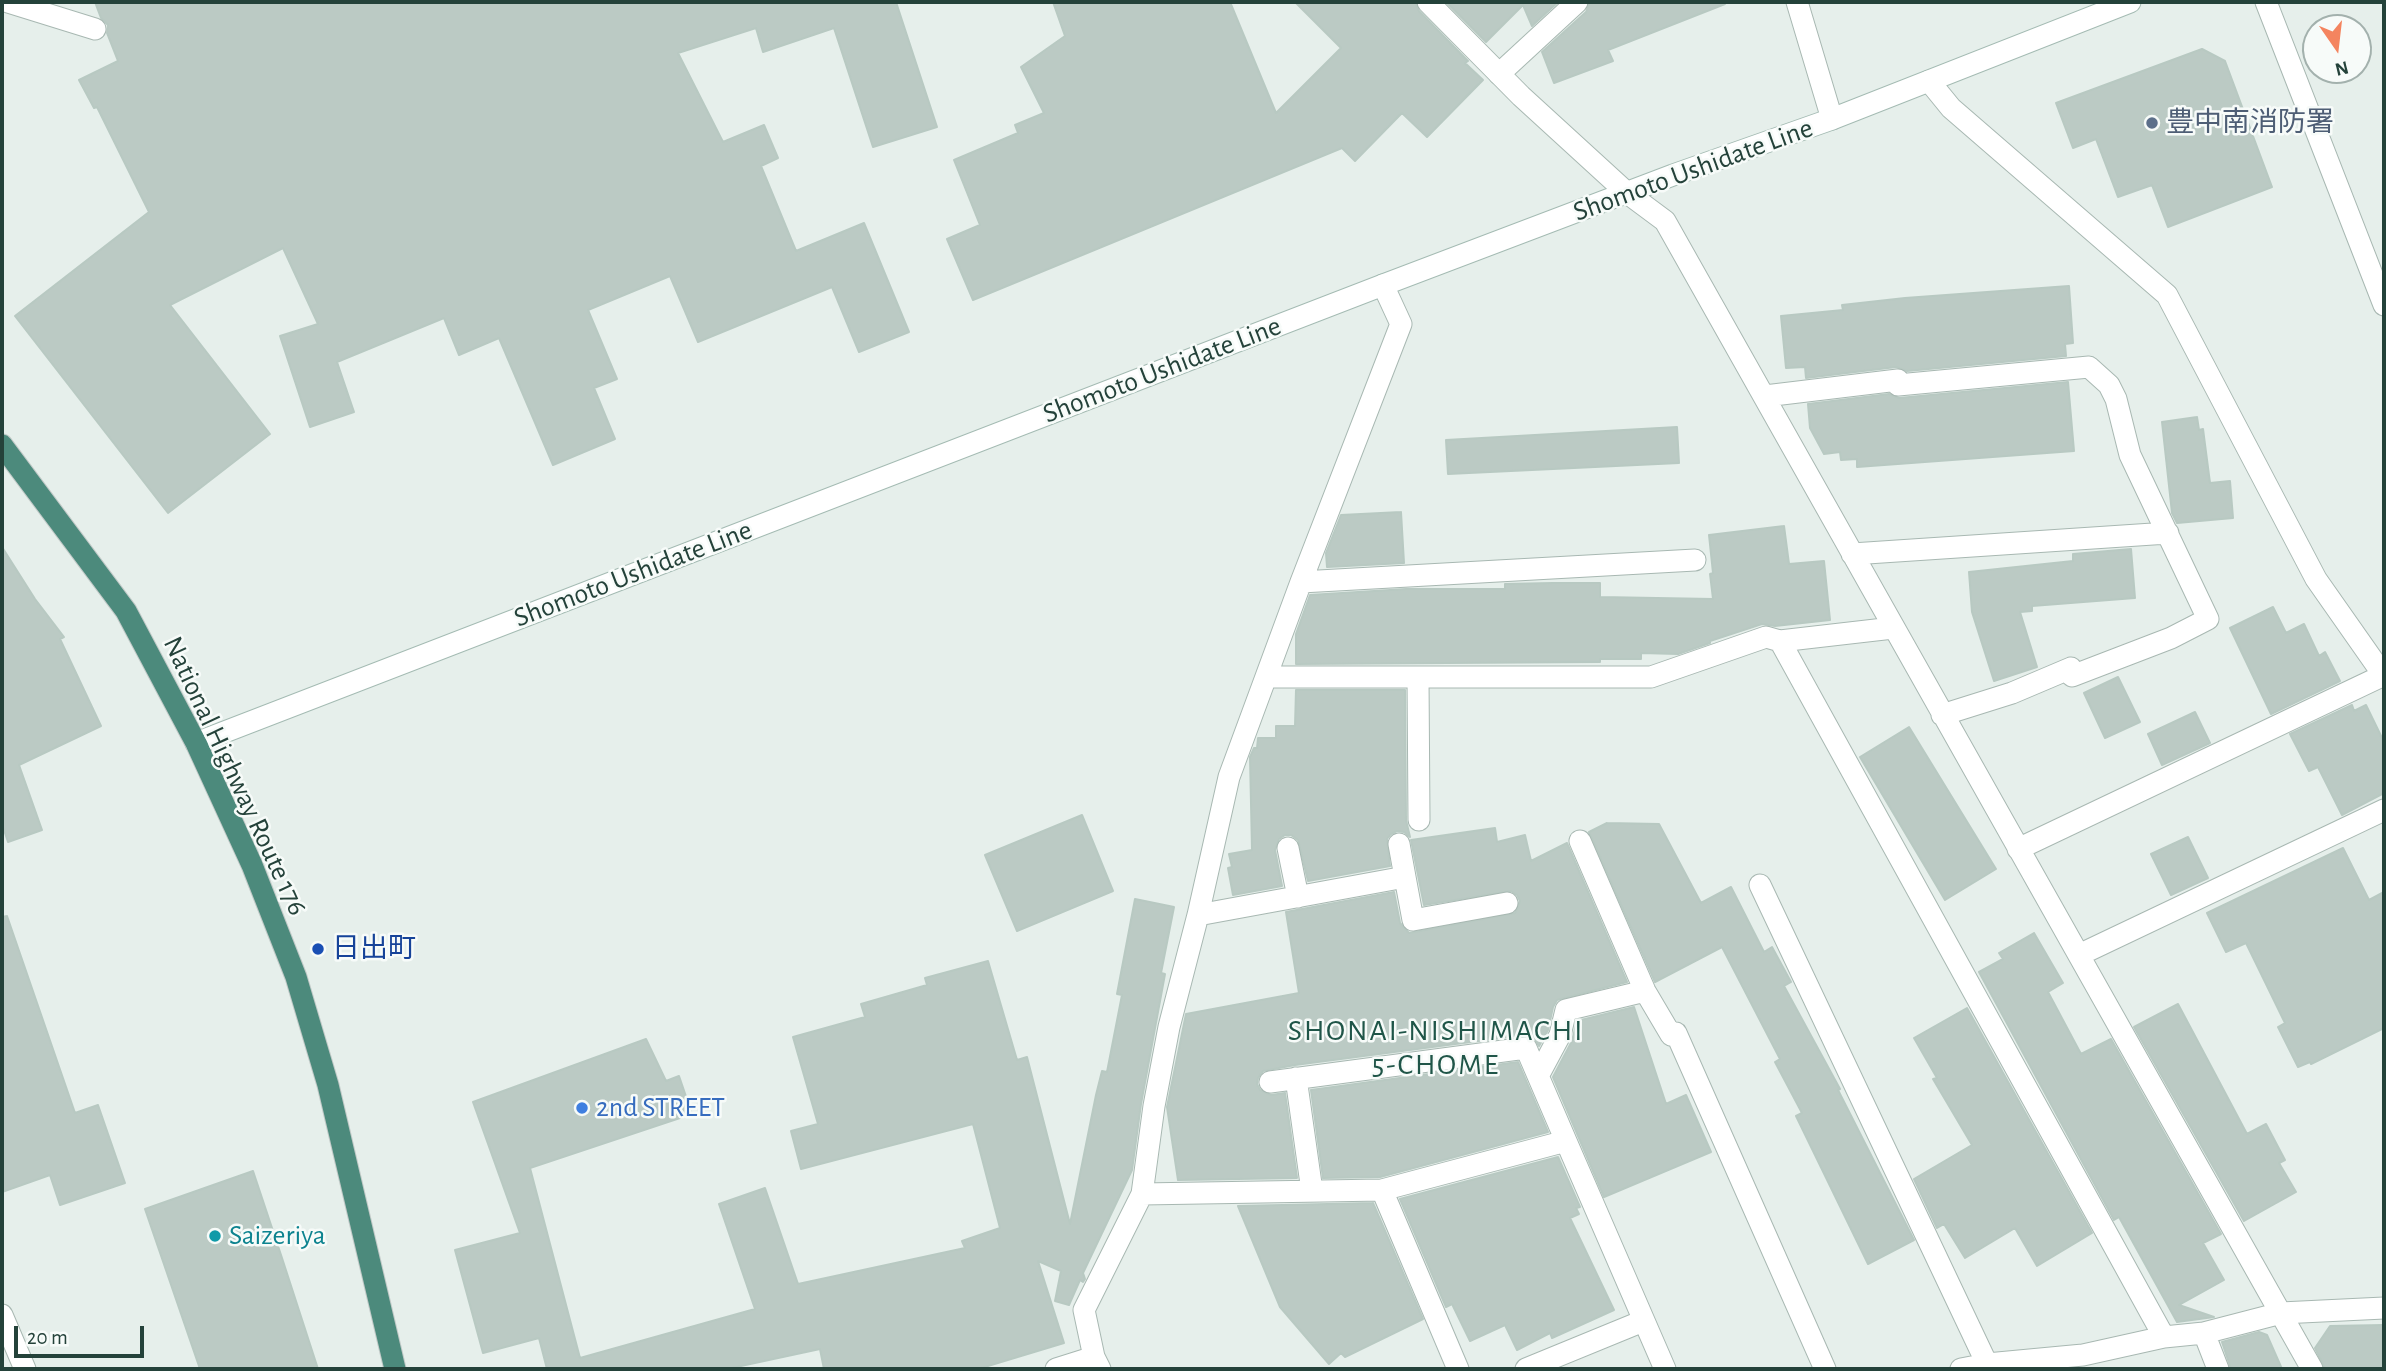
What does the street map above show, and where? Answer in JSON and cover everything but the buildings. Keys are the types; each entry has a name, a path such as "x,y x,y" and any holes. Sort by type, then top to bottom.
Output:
{"highway":[{"name":"National Highway Route 176","path":"2,445 126,611 196,743 252,865 296,976 328,1085 395,1369"}],"street":[{"path":"8,2 95,29"},
{"path":"1428,2 1499,74 1626,192 1665,221 2312,1369"},
{"path":"1499,74 1577,2"},
{"path":"1797,2 1832,119"},
{"name":"Shomoto Ushidate Line","path":"196,743 1383,285 1626,192 1832,119 2130,2"},
{"path":"2266,2 2379,278 2384,305"},
{"path":"1929,80 1951,108 2167,295 2316,579 2384,675 2018,849"},
{"path":"1056,1369 1097,1363 1084,1310 1142,1194 1154,1106 1169,1027 1229,777 1401,324 1383,285"},
{"path":"1765,396 1898,380 1898,386 2089,367 2109,385 2116,399 2130,455 2208,619 2171,638 2073,676 2071,668 2011,693 1942,715"},
{"path":"1852,554 2168,533"},
{"path":"1301,582 1695,561"},
{"path":"1267,677 1651,677 1766,637 1780,641 1893,628"},
{"path":"1780,641 2164,1338"},
{"path":"1418,677 1419,820"},
{"path":"2079,956 2384,810"},
{"path":"1580,841 1645,991 1671,1035 1676,1033 1825,1369"},
{"path":"1399,844 1413,920 1507,903"},
{"path":"1289,848 1298,897"},
{"path":"1198,915 1405,877"},
{"path":"1760,885 1987,1364"},
{"path":"1538,1076 1560,1035 1566,1010 1645,991"},
{"path":"1270,1082 1526,1048 1665,1369"},
{"path":"1296,1078 1312,1191"},
{"path":"1142,1194 1382,1190 1566,1141"},
{"path":"1382,1190 1458,1369"},
{"path":"1961,1369 2083,1355 2164,1338 2204,1333 2281,1313 2384,1308"},
{"path":"2,1315 25,1369"},
{"path":"1526,1369 1643,1321"},
{"path":"2204,1333 2218,1369"}],"place":[{"name":"豊中南消防署","path":"2152,123"},
{"name":"日出町","path":"318,949"},
{"name":"2nd STREET","path":"582,1108"},
{"name":"Saizeriya","path":"215,1236"}],"district":[{"name":"SHONAI-NISHIMACHI 5-CHOME","path":"1436,1048"}]}
